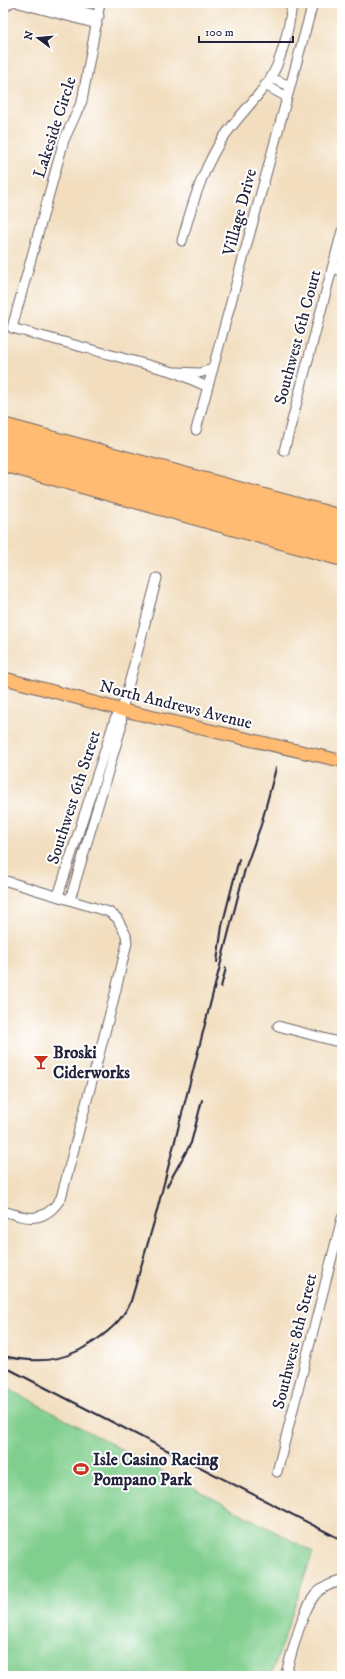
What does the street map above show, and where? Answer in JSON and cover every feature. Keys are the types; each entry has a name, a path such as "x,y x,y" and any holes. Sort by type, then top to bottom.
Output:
{"highway":[{"path":"3,425 342,517"},
{"path":"3,437 342,531"},
{"path":"3,452 342,545"},
{"path":"3,464 342,559"},
{"path":"188,502 279,542"}],"main road":[{"name":"North Andrews Avenue","path":"3,678 122,710 342,761"}],"street":[{"path":"3,8 10,3"},
{"path":"19,3 98,20"},
{"path":"52,3 98,20"},
{"name":"Lakeside Circle","path":"100,3 80,109 64,140 12,328 174,372 208,387"},
{"path":"182,241 209,161 226,135 270,78 281,49 292,3"},
{"name":"Village Drive","path":"196,430 313,3"},
{"path":"270,78 290,86"},
{"path":"265,85 287,97"},
{"name":"Southwest 6th Court","path":"284,451 342,231"},
{"path":"332,268 342,271"},
{"name":"Lakeside Circle","path":"174,372 199,373 213,369"},
{"name":"Southwest 6th Street","path":"70,900 96,808 121,728 122,710 157,578"},
{"name":"Southwest 6th Street","path":"58,896 115,720 122,710"},
{"path":"3,880 109,912 122,926 127,943 113,1002 61,1198 55,1207 40,1217 21,1216 3,1211"},
{"path":"278,1026 342,1043"},
{"name":"Southwest 8th Street","path":"277,1472 342,1218"},
{"path":"285,1676 305,1614 315,1594 330,1584 342,1581"}],"green space":[{"name":"Isle Casino Racing Pompano Park","path":"3,1386 313,1552 271,1676 3,1676"}],"railway":[{"path":"3,1356 17,1359 44,1360 56,1359 79,1351 112,1328 122,1316 131,1301 154,1222 245,869 261,825 276,768"},
{"path":"217,962 222,926 239,859"},
{"path":"221,987 226,968"},
{"path":"167,1186 191,1143 202,1100"},
{"path":"3,1366 342,1540"}],"place":[{"name":"Broski Ciderworks","path":"41,1062"},
{"name":"Isle Casino Racing Pompano Park","path":"81,1469"}]}
